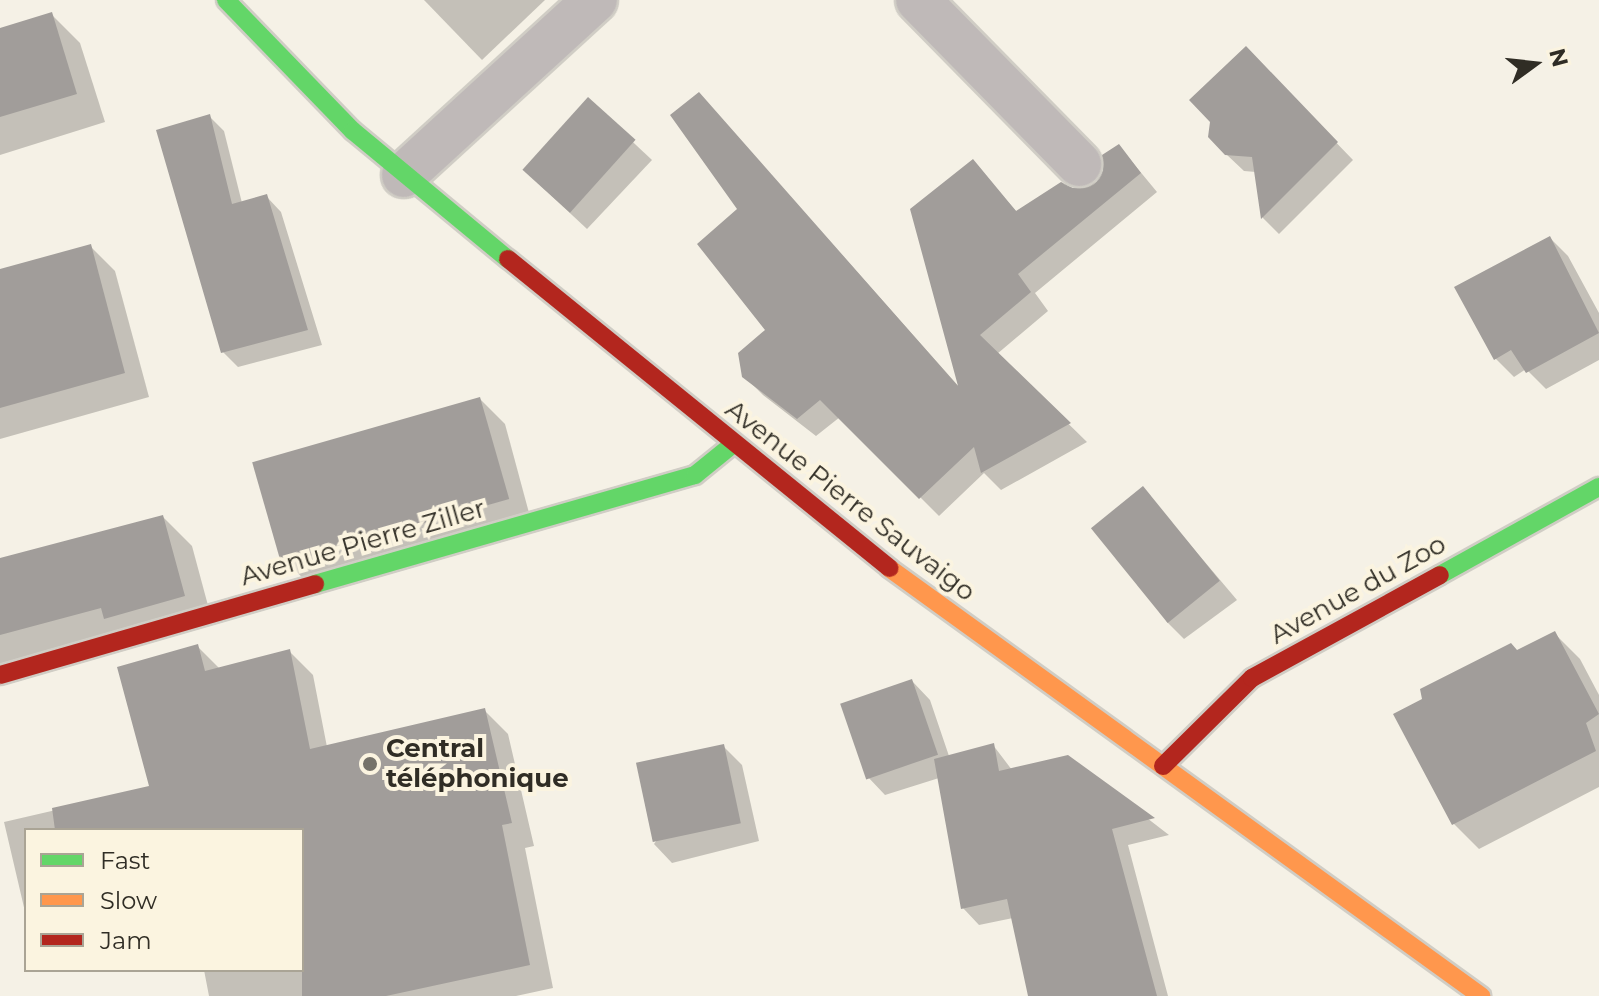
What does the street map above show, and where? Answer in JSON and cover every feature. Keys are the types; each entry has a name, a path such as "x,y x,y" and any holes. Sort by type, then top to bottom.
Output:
{"main road":[{"name":"Avenue Pierre Sauvaigo","path":"226,0 287,67 404,175 732,445 890,568 1481,996"},
{"name":"Avenue Pierre Ziller","path":"0,675 695,475 732,445"},
{"name":"Avenue du Zoo","path":"1163,766 1252,678 1599,487"}],"street":[{"path":"404,175 595,0"},
{"path":"918,0 1079,164"}],"building":[{"path":"52,12 77,94 0,117 0,28"},
{"path":"1246,46 1338,142 1261,219 1252,157 1225,155 1208,137 1210,122 1189,100"},
{"path":"699,92 958,386 910,209 973,159 1016,211 1061,182 1073,188 1096,182 1103,170 1102,155 1119,144 1141,173 1018,274 1031,292 980,335 1071,423 981,473 974,447 919,499 820,400 797,419 742,377 738,353 765,330 697,244 737,209 670,115"},
{"path":"588,97 636,140 570,213 522,170"},
{"path":"210,114 232,204 267,194 308,330 221,353 156,130"},
{"path":"1550,236 1599,333 1526,373 1511,350 1494,360 1454,287"},
{"path":"91,244 125,373 0,408 0,269"},
{"path":"480,397 509,499 281,564 252,462"},
{"path":"1143,486 1220,581 1168,623 1091,528"},
{"path":"163,515 185,596 104,619 101,608 0,635 0,558"},
{"path":"1555,631 1599,714 1586,723 1596,751 1452,825 1393,714 1422,699 1420,689 1511,643 1517,650"},
{"path":"198,644 205,671 290,649 310,749 485,708 512,823 502,825 530,965 386,996 302,996 304,828 55,828 52,808 149,786 117,667"},
{"path":"912,679 938,755 866,779 840,704"},
{"path":"994,743 999,771 1068,755 1155,818 1112,829 1157,996 1028,996 1007,899 961,909 934,759"},
{"path":"724,744 741,823 653,842 636,763"}],"traffic: fast":[{"path":"226,0 353,131 508,259"},
{"path":"315,584 695,475 732,445"},
{"path":"1440,575 1599,487"}],"traffic: slow":[{"path":"889,568 1481,996"}],"traffic: jam":[{"path":"508,259 889,568"},
{"path":"1163,766 1252,678 1440,575"},
{"path":"0,675 315,584"}],"place":[{"name":"Central téléphonique","path":"370,764"}]}
